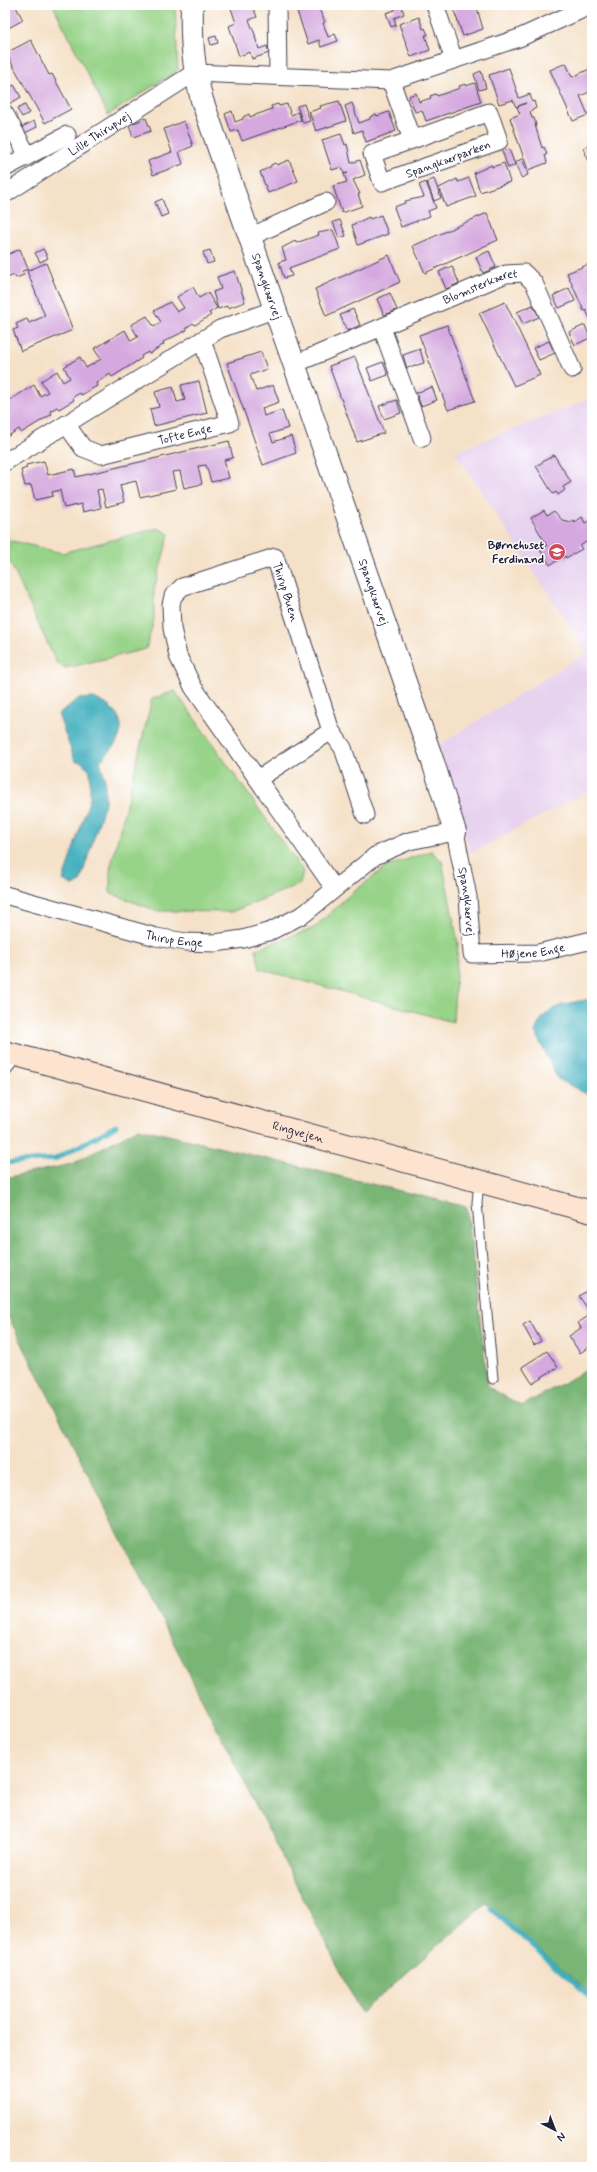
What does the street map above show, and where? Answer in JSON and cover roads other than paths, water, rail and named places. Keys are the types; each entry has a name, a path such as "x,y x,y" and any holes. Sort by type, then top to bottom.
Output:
{"main road":[{"name":"Ringvejen","path":"10,1060 592,1212"}],"street":[{"name":"Spangkærvej","path":"192,5 191,34 194,73 433,762 455,832 468,897 472,954"},
{"path":"277,5 278,75"},
{"path":"435,5 454,60"},
{"path":"194,73 278,75 391,81 520,38 592,5"},
{"name":"Lille Thirupvej","path":"5,194 194,73"},
{"path":"391,81 412,140"},
{"name":"Spangkærparken","path":"489,112 499,141 382,182 372,154 412,140 489,112"},
{"path":"5,114 28,156"},
{"path":"5,168 67,135"},
{"path":"250,236 326,202"},
{"name":"Blomsterkæret","path":"295,364 506,274 524,273 534,283 572,369"},
{"path":"5,462 220,329 276,310"},
{"path":"382,328 422,438"},
{"name":"Tofte Enge","path":"66,424 82,448 101,456 230,423 202,340"},
{"name":"Thirup Buen","path":"258,779 193,687 178,656 172,628 171,605 173,596 182,587 275,557 331,731 343,748 365,815"},
{"path":"331,731 258,779 334,888"},
{"name":"Thirup Enge","path":"5,895 156,936 186,942 215,943 243,939 271,931 304,914 375,856 409,841 455,832"},
{"name":"Højene Enge","path":"472,954 538,953 592,940"}],"lane":[{"path":"479,1182 477,1204 493,1380"}],"water":[{"path":"94,698 111,708 117,715 121,729 116,743 100,761 105,779 105,803 80,882 74,886 63,880 90,798 90,771 82,762 75,761 58,714 78,699"},
{"path":"592,999 592,1097 558,1079 535,1032 544,1016 550,1011 565,1004"}],"waterway":[{"path":"5,1163 55,1159 116,1126"},
{"path":"491,1909 592,1999"}],"place":[{"name":"Børnehuset Ferdinand","path":"557,552"}]}
